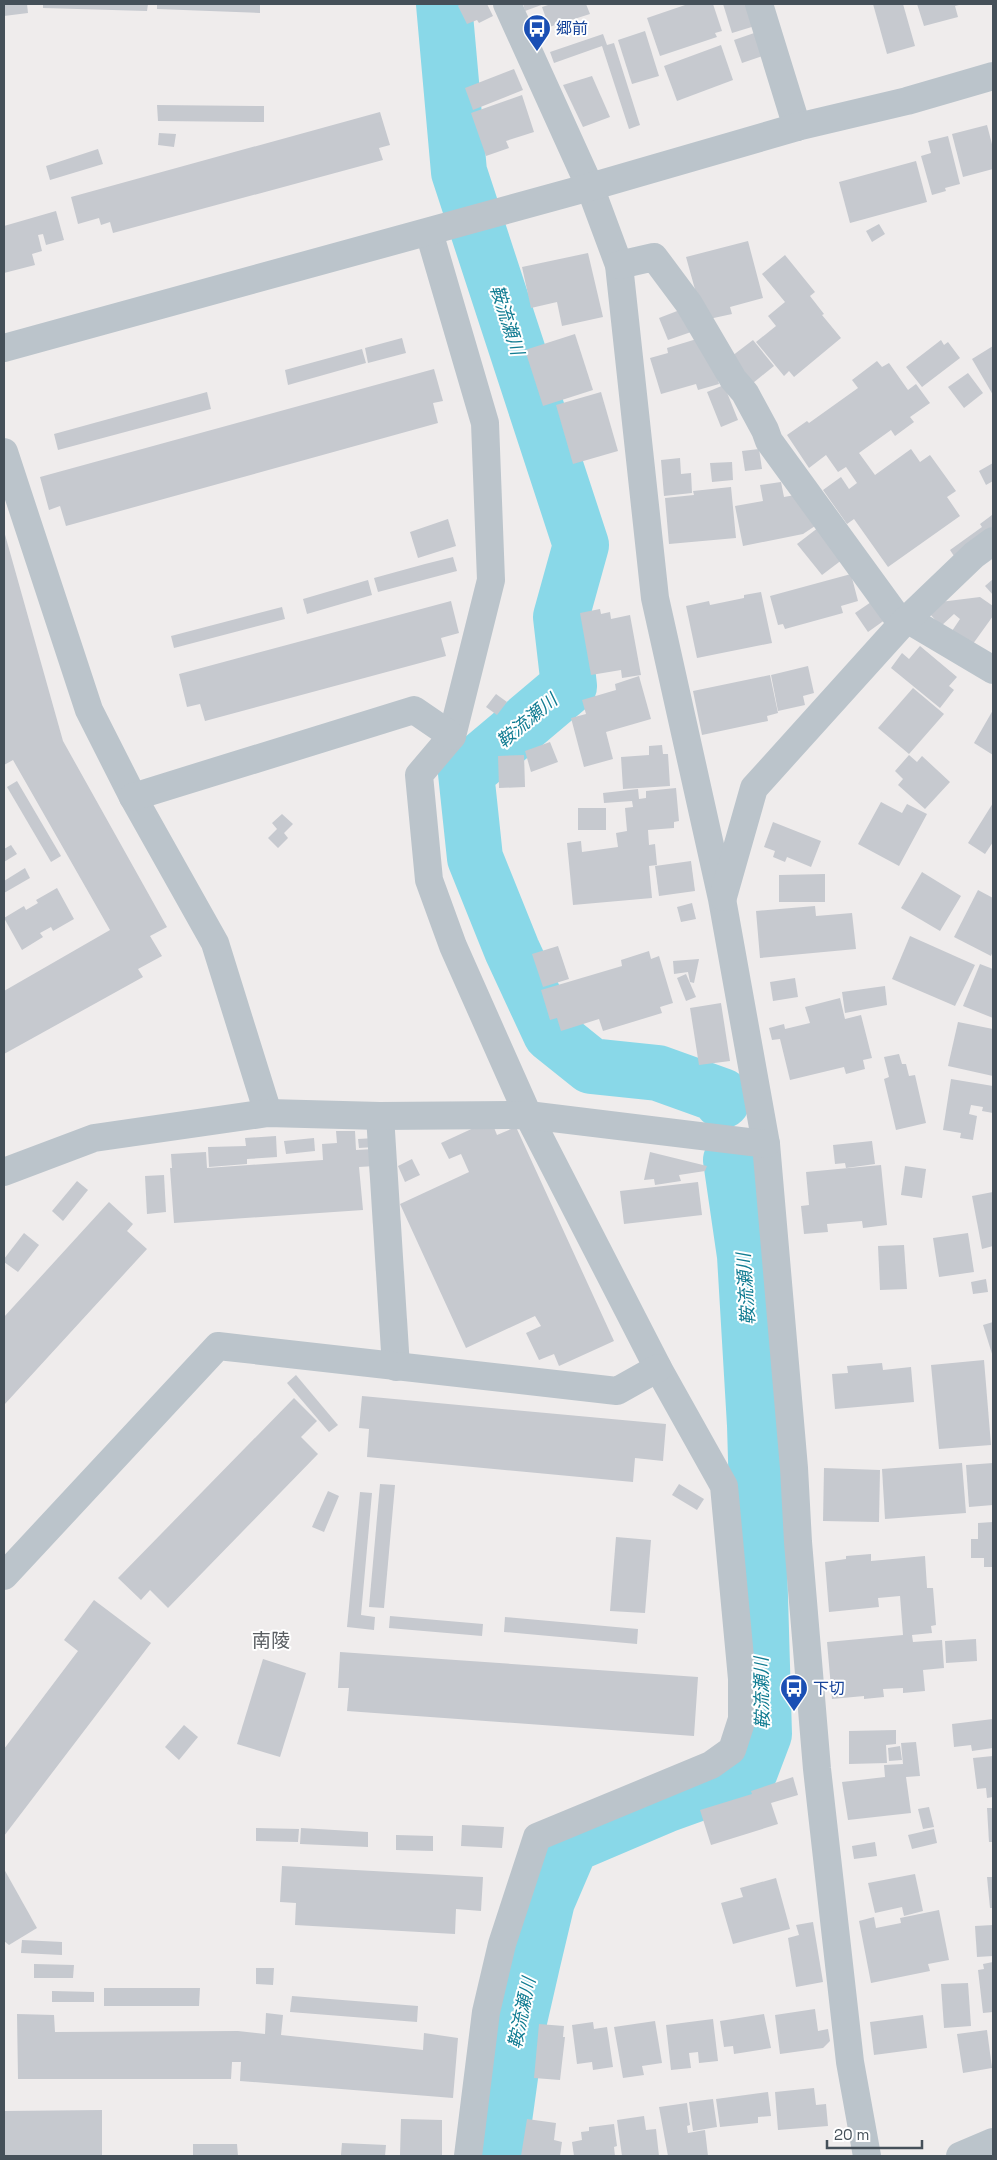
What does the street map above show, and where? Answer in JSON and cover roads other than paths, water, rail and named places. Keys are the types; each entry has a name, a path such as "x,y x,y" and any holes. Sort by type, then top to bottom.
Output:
{"street":[{"path":"507,4 590,187 619,265 655,598 722,899 766,1144 794,1468 798,1542 817,1770 850,2062 867,2156"},
{"path":"758,4 797,127"},
{"path":"4,348 429,232 797,127 907,101 993,76"},
{"path":"429,232 485,423 491,580 452,736 419,775 429,880 453,946 528,1115 658,1368 724,1486 742,1679 742,1719 732,1750 711,1765 537,1837 502,1944 486,2012 468,2156"},
{"path":"619,265 654,257 689,304 733,379 745,393 769,441 904,622 993,670"},
{"path":"4,452 89,710 133,797 215,943 268,1113"},
{"path":"722,899 754,788 904,622 974,555 993,541"},
{"path":"133,797 414,710 452,736"},
{"path":"4,1172 94,1138 268,1113 380,1116 528,1115 766,1144"},
{"path":"380,1116 396,1367"},
{"path":"4,1576 218,1346 617,1391 658,1368"},
{"path":"960,2156 993,2142"}],"waterway":[{"name":"鞍流瀬川","path":"444,4 459,172 581,545 561,617 569,686 466,773 475,858 512,950 551,1034 591,1066 658,1073 722,1096 722,1101"},
{"name":"鞍流瀬川","path":"499,2156 516,2034 533,1960 547,1901 571,1845 665,1805 726,1783 750,1771 764,1734 755,1425 745,1256 731,1160"}],"place":[{"name":"郷前","path":"537,52"},
{"name":"下切","path":"794,1712"}],"district":[{"name":"南陵","path":"271,1640"}]}
